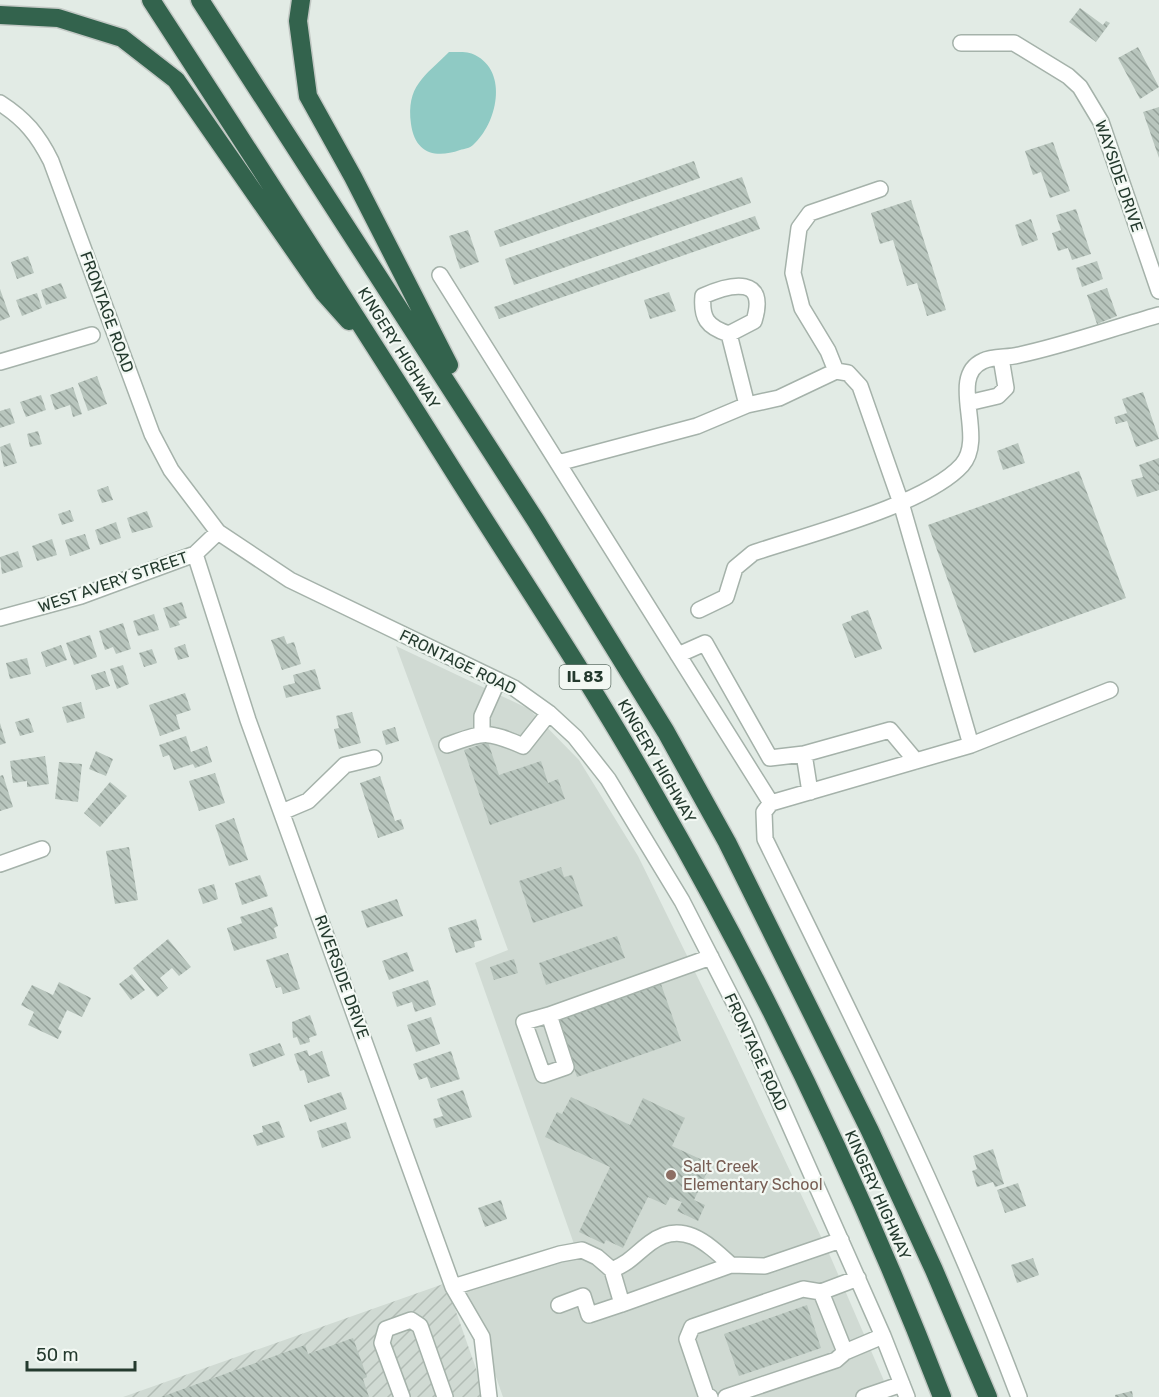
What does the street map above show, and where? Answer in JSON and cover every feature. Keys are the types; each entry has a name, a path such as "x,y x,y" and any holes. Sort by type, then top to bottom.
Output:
{"highway":[{"name":"KINGERY HIGHWAY","path":"151,0 392,370 606,711 729,930 776,1020 858,1195 942,1397"},
{"name":"KINGERY HIGHWAY","path":"200,0 536,521 666,732 732,853 870,1131 934,1270 988,1397"},
{"path":"301,0 298,21 308,96 353,177 427,326 536,521"},
{"path":"0,15 58,18 122,38 176,80 324,293 392,370"}],"street":[{"name":"WAYSIDE DRIVE","path":"961,43 1014,43 1068,76 1080,87 1101,122 1159,291"},
{"name":"FRONTAGE ROAD","path":"0,103 21,117 39,136 51,161 152,434 171,470 218,532 290,580 514,688 549,713 575,737 608,778 682,901 744,1022 884,1336 905,1390"},
{"path":"836,372 828,351 802,308 793,273 799,228 810,213 880,189"},
{"path":"440,275 771,803"},
{"path":"699,610 726,597 735,568 753,554 901,503 934,487 963,464 973,440 965,383 973,369 982,361 1019,356 1159,315"},
{"path":"729,334 747,405"},
{"path":"0,362 92,335"},
{"path":"968,403 998,396 1006,388 1001,358"},
{"path":"558,463 697,426 747,405 779,398 836,372 848,373 860,386 901,503 971,745"},
{"name":"WEST AVERY STREET","path":"0,618 81,596 195,554 218,532"},
{"name":"RIVERSIDE DRIVE","path":"195,554 248,720 453,1287 482,1337 489,1397"},
{"path":"678,655 705,643 770,758 804,754 890,730 916,761"},
{"path":"482,733 482,716 498,680"},
{"path":"1019,1397 986,1309 883,1082 765,839 764,812 771,803 971,745 1110,690"},
{"path":"447,745 482,733 496,734 523,746 549,713"},
{"path":"804,754 810,792"},
{"path":"282,812 308,801 345,765 374,758"},
{"path":"0,864 42,849"},
{"path":"549,1015 711,957"},
{"path":"612,1270 630,1262 648,1244 664,1233 685,1233 707,1243 731,1265"},
{"path":"559,1305 583,1296 590,1315 731,1265 765,1266 841,1240"},
{"path":"453,1287 560,1254 582,1250 597,1257 612,1270 622,1304"},
{"path":"710,1397 706,1395 687,1339 692,1327 803,1289 821,1292 858,1278"},
{"path":"821,1292 845,1352"},
{"path":"402,1397 382,1343 382,1336 386,1329 411,1320 420,1326 445,1397"},
{"path":"726,1397 836,1360 845,1352 884,1336"},
{"path":"864,1397 905,1390"}],"shaded area":[{"path":"396,646 529,709 579,760 638,856 726,1035 831,1258 891,1397 503,1397 462,1280 574,1244 475,963 508,950"},
{"path":"446,1283 486,1397 123,1397"}],"water":[{"path":"449,52 470,53 486,63 496,85 496,98 488,124 473,145 442,154 428,151 417,142 413,134 410,111 411,100 419,83"}],"building":[{"path":"1080,8 1103,25 1106,21 1110,23 1096,42 1069,22"},
{"path":"1138,47 1159,87 1140,99 1118,58"},
{"path":"1159,107 1159,158 1143,112"},
{"path":"1053,142 1070,191 1050,198 1041,172 1033,175 1025,151"},
{"path":"694,161 700,178 500,247 494,231"},
{"path":"742,177 751,203 514,285 505,259"},
{"path":"911,200 946,310 927,316 917,283 907,286 893,240 880,244 871,213"},
{"path":"1076,209 1091,254 1072,260 1068,248 1058,251 1052,233 1061,230 1056,215"},
{"path":"755,216 760,229 499,319 494,307"},
{"path":"1031,219 1038,240 1022,246 1015,225"},
{"path":"468,230 479,262 460,269 449,236"},
{"path":"28,256 34,273 17,279 11,262"},
{"path":"1097,261 1103,279 1082,287 1076,268"},
{"path":"61,283 67,298 46,305 41,290"},
{"path":"1107,288 1117,316 1097,324 1087,295"},
{"path":"0,289 10,317 0,321"},
{"path":"669,292 676,311 650,319 644,300"},
{"path":"37,293 42,308 22,316 16,300"},
{"path":"97,376 107,404 88,411 78,383"},
{"path":"73,387 82,414 73,417 70,405 55,410 50,395"},
{"path":"1143,392 1159,439 1136,447 1127,421 1116,424 1114,417 1127,413 1122,399"},
{"path":"41,395 46,410 26,417 20,402"},
{"path":"10,408 15,423 0,428 0,411"},
{"path":"38,431 42,444 30,447 27,434"},
{"path":"10,443 17,463 4,467 0,447"},
{"path":"1018,443 1025,463 1003,470 997,451"},
{"path":"1159,458 1159,490 1137,497 1131,480 1143,477 1139,465"},
{"path":"1079,471 1126,598 974,653 928,525"},
{"path":"108,486 113,500 102,503 97,490"},
{"path":"70,510 74,521 62,525 58,514"},
{"path":"147,511 153,527 132,533 127,518"},
{"path":"116,522 121,538 100,545 95,530"},
{"path":"85,534 90,549 70,556 65,540"},
{"path":"52,539 57,555 37,561 32,546"},
{"path":"18,551 23,567 2,574 0,557"},
{"path":"182,602 187,618 178,621 180,625 170,628 163,608"},
{"path":"868,610 882,649 855,658 842,624 852,620 851,616"},
{"path":"154,614 159,630 138,636 133,621"},
{"path":"123,623 131,649 116,654 113,647 105,650 99,631"},
{"path":"90,635 97,657 74,665 66,643"},
{"path":"284,636 287,644 294,642 301,664 282,670 271,640"},
{"path":"185,644 189,657 178,660 174,648"},
{"path":"61,645 67,660 46,667 41,652"},
{"path":"152,649 157,663 144,667 139,653"},
{"path":"27,658 31,674 10,679 6,663"},
{"path":"123,665 129,684 117,689 110,669"},
{"path":"315,669 321,689 286,698 283,686 295,683 293,675"},
{"path":"105,671 110,686 96,690 91,675"},
{"path":"185,693 191,710 176,715 180,729 160,736 149,705"},
{"path":"81,702 85,718 67,723 62,707"},
{"path":"352,712 361,743 339,749 334,729 339,728 336,716"},
{"path":"29,718 34,732 20,736 15,722"},
{"path":"0,723 6,743 0,745"},
{"path":"395,727 399,741 386,745 382,731"},
{"path":"186,736 191,752 207,746 212,762 195,768 193,764 174,770 169,755 163,757 159,745"},
{"path":"488,742 499,775 541,761 548,783 558,779 565,799 490,825 464,750"},
{"path":"96,751 113,759 106,776 89,769"},
{"path":"45,756 49,784 27,787 27,781 13,783 10,761"},
{"path":"59,762 82,764 78,802 55,799"},
{"path":"215,773 225,803 199,811 189,781"},
{"path":"3,775 13,807 0,811 0,776"},
{"path":"380,776 395,821 401,819 404,829 378,838 360,783"},
{"path":"110,782 127,796 100,827 84,813"},
{"path":"234,818 248,860 229,866 215,825"},
{"path":"129,847 138,900 115,904 106,851"},
{"path":"561,867 564,877 572,875 583,906 533,923 519,881"},
{"path":"260,875 268,896 242,905 235,883"},
{"path":"214,884 218,899 203,904 198,889"},
{"path":"397,899 403,916 367,928 361,911"},
{"path":"272,907 278,926 274,928 277,938 234,951 227,928 242,923 240,917"},
{"path":"476,919 482,940 474,942 475,947 456,953 448,928"},
{"path":"617,936 625,958 546,985 539,963"},
{"path":"168,939 191,967 179,976 172,968 160,978 168,988 157,997 133,968"},
{"path":"407,952 414,971 389,980 382,961"},
{"path":"288,953 300,989 283,994 281,987 276,988 266,960"},
{"path":"514,959 518,973 494,980 490,967"},
{"path":"132,974 145,990 131,1000 119,984"},
{"path":"428,980 436,1005 415,1012 412,1002 397,1007 392,992"},
{"path":"59,982 91,998 82,1017 67,1010 58,1029 62,1031 58,1039 28,1025 34,1012 21,1005 32,985 53,995"},
{"path":"661,984 681,1041 577,1077 557,1019"},
{"path":"310,1015 317,1035 309,1038 310,1042 300,1045 297,1037 293,1038 292,1022"},
{"path":"431,1017 440,1044 416,1052 407,1025"},
{"path":"280,1043 285,1055 253,1067 249,1054"},
{"path":"307,1050 309,1056 322,1051 330,1076 308,1083 304,1070 300,1071 294,1054"},
{"path":"451,1051 460,1079 431,1088 427,1077 419,1080 413,1064"},
{"path":"463,1090 472,1117 436,1128 433,1119 443,1116 437,1099"},
{"path":"341,1092 347,1109 310,1122 304,1105"},
{"path":"571,1097 630,1125 643,1098 685,1118 672,1146 711,1164 694,1200 705,1205 698,1221 677,1211 682,1202 670,1197 666,1205 648,1197 623,1248 606,1240 604,1244 579,1232 610,1167 545,1137 557,1112 562,1114"},
{"path":"279,1121 285,1137 257,1146 253,1135 263,1132 262,1126"},
{"path":"346,1122 351,1138 322,1148 317,1131"},
{"path":"993,1149 1004,1184 995,1187 993,1182 977,1187 972,1171 977,1169 973,1156"},
{"path":"1018,1183 1026,1206 1005,1213 997,1190"},
{"path":"501,1200 507,1219 485,1227 478,1208"},
{"path":"1033,1258 1039,1275 1017,1283 1011,1265"},
{"path":"807,1305 821,1348 739,1376 724,1334"},
{"path":"353,1338 367,1377 363,1379 369,1397 161,1397 305,1345 308,1354"},
{"path":"1132,1391 1133,1397 1115,1397 1115,1395"}],"place":[{"name":"Salt Creek Elementary School","path":"671,1175"}]}
